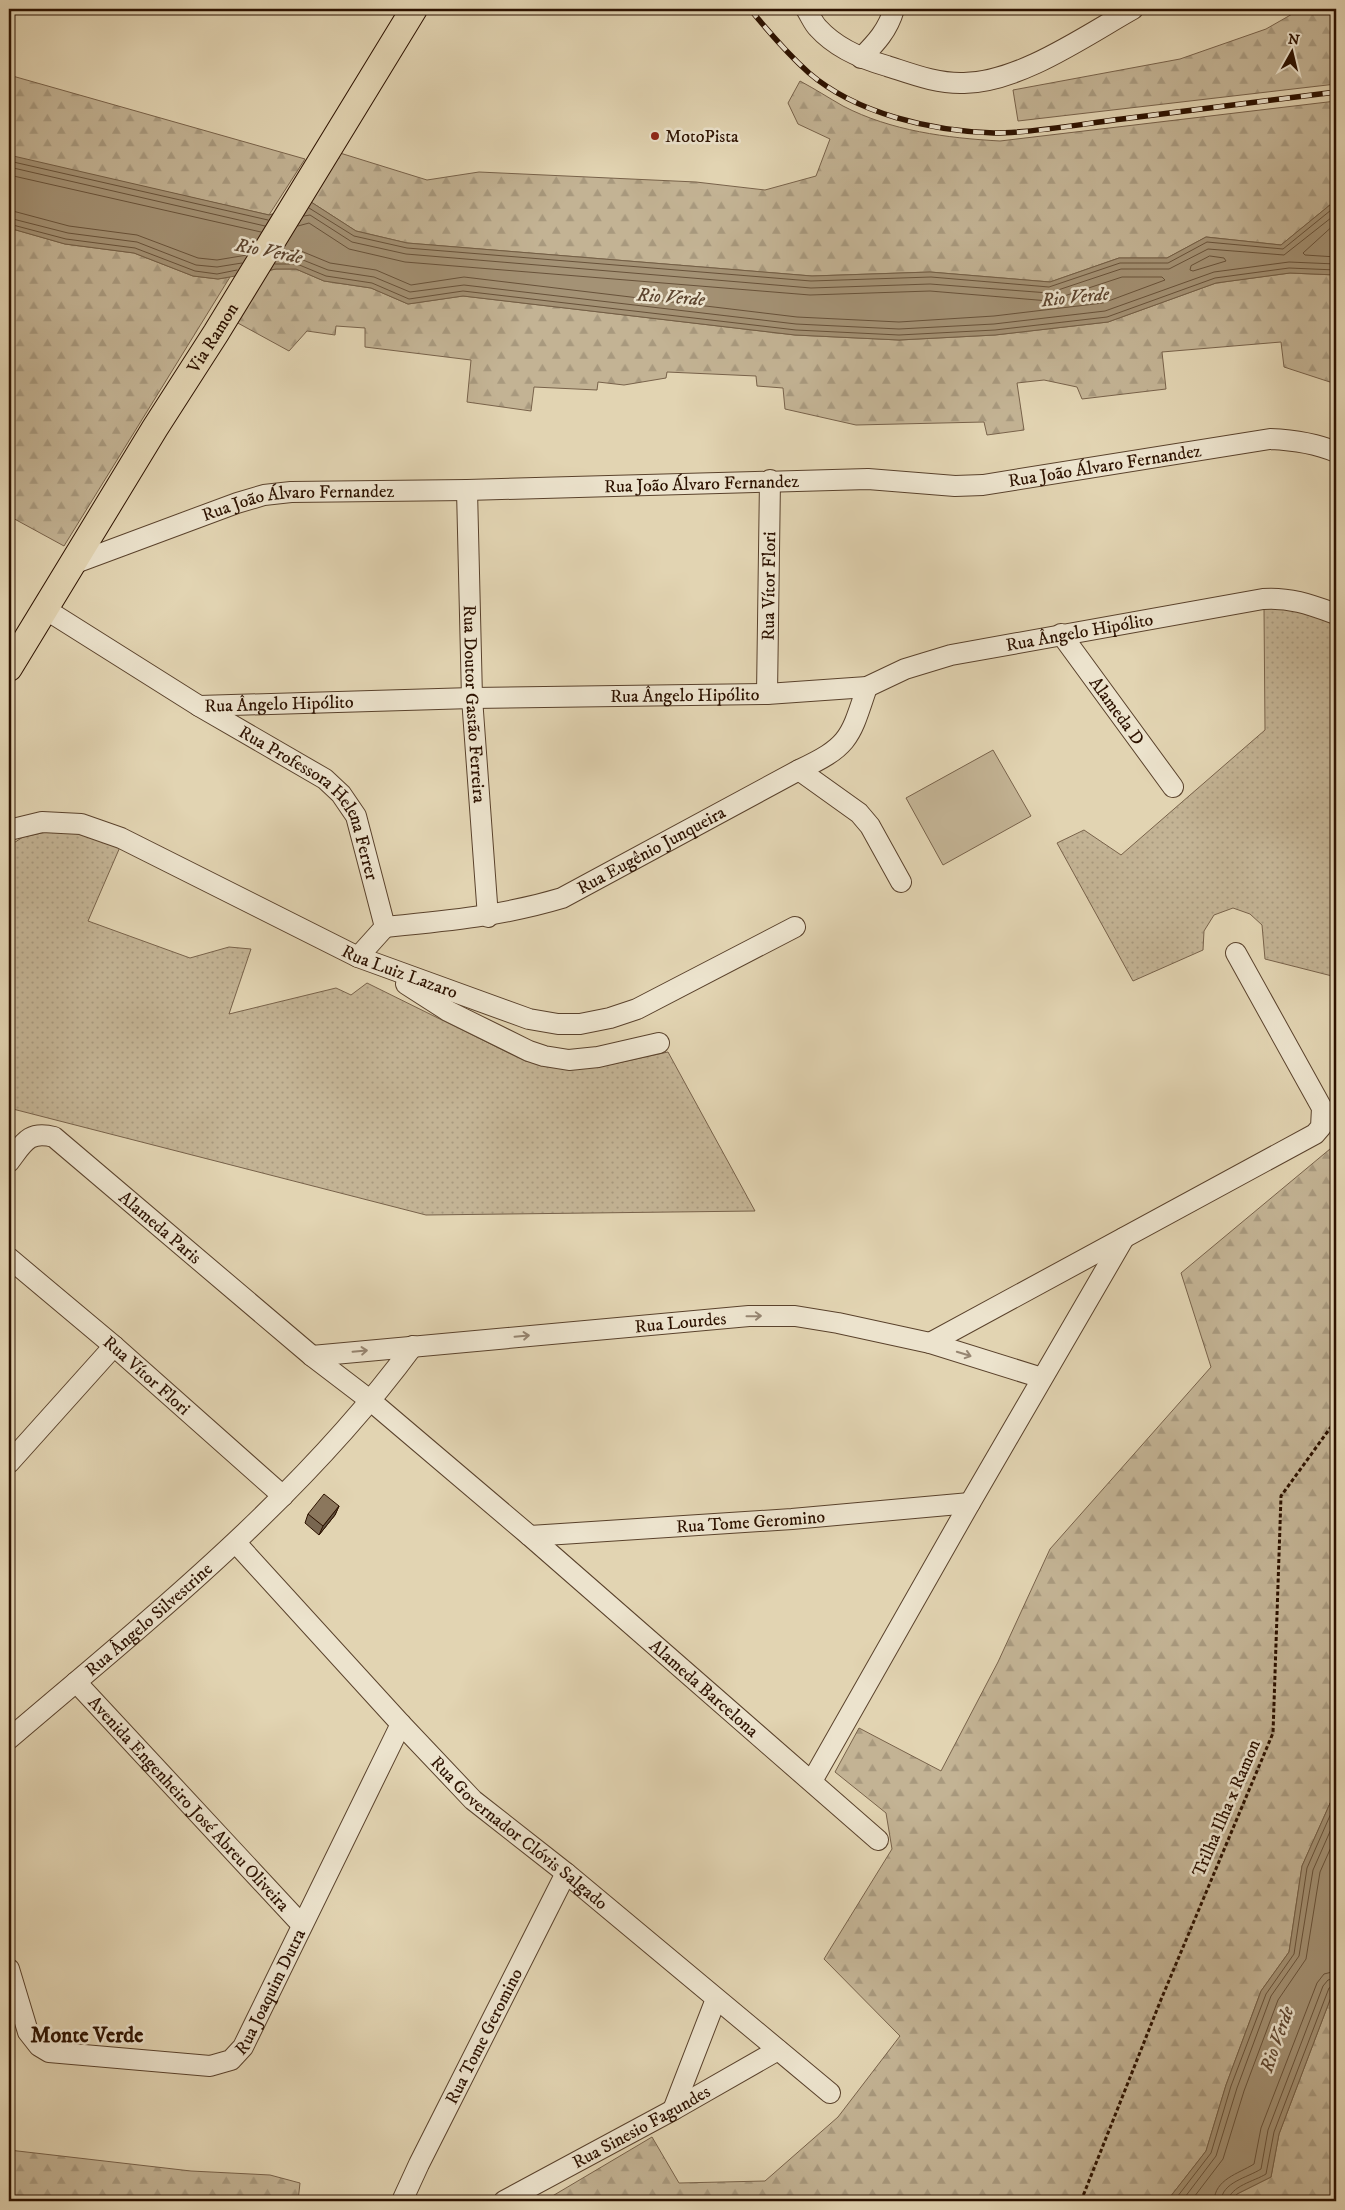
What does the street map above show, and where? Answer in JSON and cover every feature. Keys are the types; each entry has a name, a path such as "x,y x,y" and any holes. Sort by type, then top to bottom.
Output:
{"main road":[{"name":"Via Ramon","path":"9,668 414,9"}],"street":[{"path":"806,9 817,28 836,43 861,58 928,80 964,83 997,79 1033,65 1133,9"},
{"path":"861,58 878,42 887,28 894,9"},
{"name":"Rua João Álvaro Fernandez","path":"73,564 264,495 291,492 467,490 770,480 868,479 955,486 983,485 1270,439 1292,440 1324,447 1336,452"},
{"name":"Rua Vítor Flori","path":"767,694 770,480"},
{"name":"Rua Doutor Gastão Ferreira","path":"467,490 472,698 488,916"},
{"name":"Rua Ângelo Hipólito","path":"45,609 199,706 472,698 767,694 867,688 905,669 951,655 1264,599 1281,598 1301,601 1336,614"},
{"name":"Alameda D","path":"1061,634 1173,787"},
{"name":"Rua Eugênio Junqueira","path":"385,927 488,916 526,909 562,898 799,770 826,758 844,743 852,732 867,688"},
{"name":"Rua Professora Helena Ferrer","path":"199,706 325,779 341,794 356,816 385,927"},
{"path":"799,770 859,813 870,826 901,882"},
{"name":"Rua Luiz Lazaro","path":"9,830 42,822 81,824 120,838 358,957 529,1019 558,1024 580,1024 610,1018 638,1009 795,927"},
{"path":"358,957 385,927"},
{"path":"930,1343 1315,1134 1321,1127 1323,1118 1322,1108 1236,953"},
{"path":"382,967 448,1011 529,1051 544,1056 569,1060 598,1057 659,1043"},
{"name":"Alameda Paris","path":"9,1162 27,1139 35,1134 54,1137 312,1356"},
{"path":"812,1781 970,1503 1124,1238"},
{"name":"Rua Vítor Flori","path":"9,1258 114,1346 283,1496"},
{"name":"Rua Lourdes","path":"312,1356 749,1316 795,1316 930,1343 1042,1378"},
{"path":"9,1463 114,1346"},
{"name":"Rua Ângelo Silvestrine","path":"9,1739 236,1543 283,1496 371,1401 413,1346"},
{"name":"Alameda Barcelona","path":"312,1356 371,1401 530,1536 878,1840"},
{"name":"Rua Tome Geromino","path":"530,1536 792,1519 970,1503"},
{"name":"Rua Governador Clóvis Salgado","path":"236,1543 473,1800 566,1873 830,2093"},
{"name":"Avenida Engenheiro José Abreu Oliveira","path":"76,1682 302,1925"},
{"name":"Rua Joaquim Dutra","path":"9,1969 28,2032 38,2046 49,2052 210,2066 231,2060 244,2047 401,1724"},
{"name":"Rua Tome Geromino","path":"402,2201 566,1873"},
{"path":"673,2110 716,1999"},
{"name":"Rua Sinesio Fagundes","path":"504,2201 673,2110 778,2050"}],"path":[{"name":"Trilha Ilha x Ramon","path":"1081,2201 1160,2002 1273,1733 1281,1496 1336,1420"}],"green space":[{"path":"1301,9 1336,9 1336,84 1018,121 1013,90 1180,59 1266,29"},
{"path":"9,75 305,159 269,215 21,159 9,155"},
{"path":"800,81 843,106 880,122 920,132 1000,141 1336,101 1336,200 1281,245 1206,237 1167,258 1119,258 1050,282 930,272 812,276 407,243 356,231 311,202 340,153 427,180 479,172 696,182 765,190 816,176 830,139 798,124 788,103"},
{"path":"9,228 65,244 134,253 193,276 218,279 230,277 64,546 9,516"},
{"path":"296,269 324,281 371,288 408,304 463,296 795,335 899,340 995,335 1108,322 1216,283 1290,273 1336,275 1336,384 1284,367 1281,342 1162,352 1166,389 1082,399 1077,387 1044,380 1017,383 1024,430 987,435 984,422 856,425 785,409 783,388 757,386 756,376 667,372 666,378 624,385 598,382 597,390 534,387 531,411 467,402 471,360 365,347 365,328 336,326 335,335 307,331 289,351 236,322 267,271"},
{"path":"1281,605 1336,623 1336,977 1265,959 1262,925 1250,914 1233,908 1214,915 1204,931 1203,950 1133,981 1057,843 1084,830 1121,855 1265,730 1264,609"},
{"path":"993,750 1031,816 943,865 906,798"},
{"path":"56,830 85,834 120,847 88,921 190,958 229,947 251,949 229,1014 336,988 351,995 367,983 525,1061 567,1065 608,1065 668,1052 755,1211 426,1215 9,1108 9,846 23,837"},
{"path":"1336,1144 1336,1790 1302,1866 1289,1952 1261,1991 1226,2085 1206,2151 1167,2201 544,2201 652,2137 679,2183 765,2181 838,2117 900,2036 824,1959 892,1849 886,1813 835,1772 859,1728 941,1771 998,1662 1050,1549 1211,1367 1181,1273"},
{"path":"1336,1984 1336,2201 1231,2201 1237,2194 1271,2177 1279,2134"},
{"path":"9,2150 191,2171 270,2175 300,2183 298,2201 9,2201"}],"water":[{"name":"Rio Verde","path":"9,155 269,215 311,202 356,231 407,243 812,276 930,272 1050,282 1119,258 1167,258 1206,237 1281,245 1336,200 1336,275 1290,273 1216,283 1108,322 995,335 899,340 795,335 463,296 408,304 371,288 324,281 296,269 276,269 218,279 193,276 134,253 65,244 9,228"},
{"name":"Rio Verde","path":"1336,1790 1336,1984 1279,2134 1271,2177 1237,2194 1231,2201 1167,2201 1206,2151 1226,2085 1261,1991 1289,1952 1302,1866"}],"building":[{"path":"324,1494 339,1506 323,1526 308,1514"}],"railway":[{"path":"750,9 793,58 828,87 849,99 896,118 946,129 994,133 1025,132 1336,92"}],"place":[{"name":"MotoPista","path":"655,136"}],"district":[{"name":"Monte Verde","path":"87,2034"}]}
